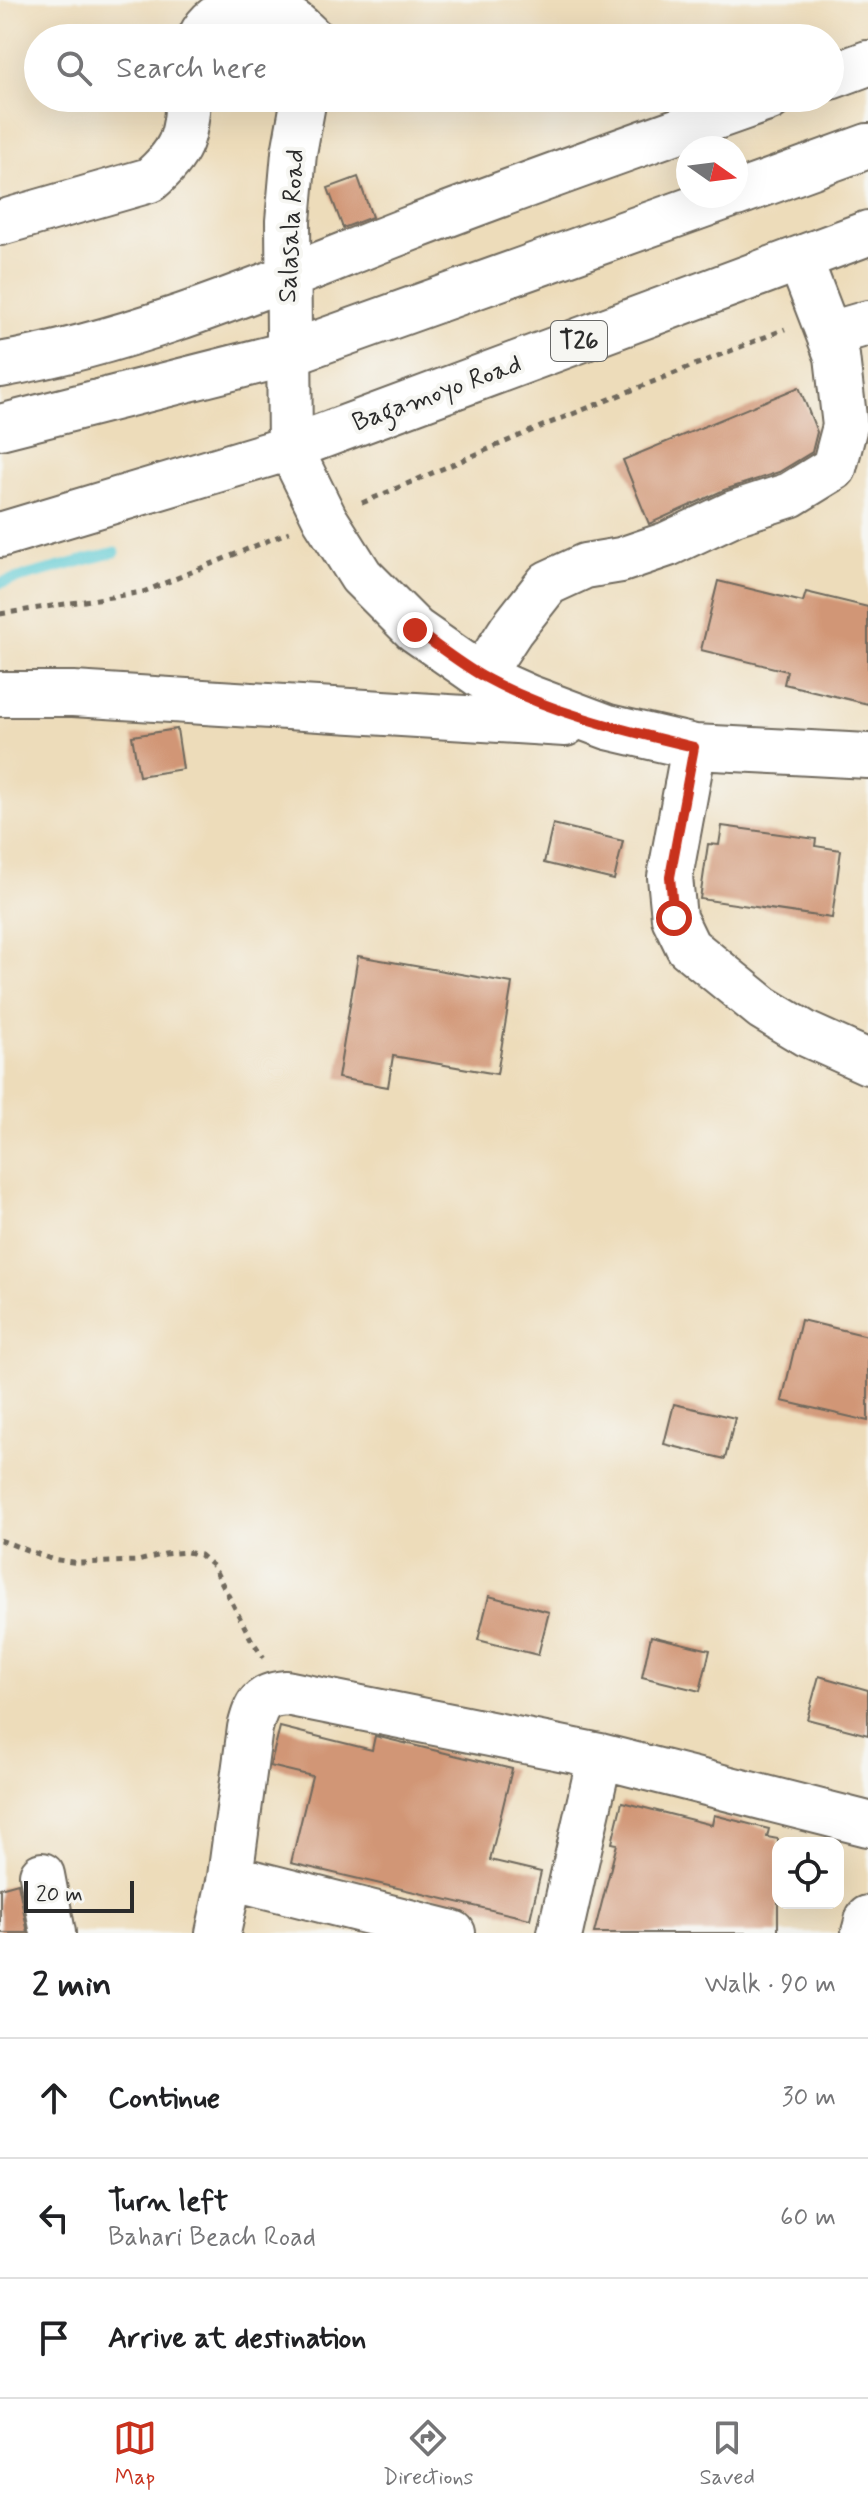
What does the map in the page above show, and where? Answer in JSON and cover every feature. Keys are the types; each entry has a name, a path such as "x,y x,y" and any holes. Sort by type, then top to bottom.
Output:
{"main road":[{"path":"317,24 323,0"},
{"path":"206,24 223,13 244,7 288,18 296,24"},
{"path":"844,72 868,63"},
{"path":"0,223 150,180 166,166 181,145 187,112"},
{"name":"Salasala Road","path":"290,448 288,221 301,112"},
{"path":"0,365 111,338 240,296 498,194 730,112"},
{"path":"748,190 868,146"},
{"path":"0,427 287,354 695,208"},
{"name":"Bagamoyo Road","path":"0,535 290,448 868,233"},
{"path":"481,676 511,630 548,583 585,566 621,560 668,544 734,513 790,495 834,468 845,426 837,356 840,324 800,260"},
{"path":"290,448 325,519 361,576 415,630 481,676 608,727 694,747 868,756"},
{"path":"0,694 73,694 608,727"},
{"path":"694,747 670,877 674,918 688,947 763,1008 806,1034 868,1062"},
{"path":"218,1933 230,1877 250,1728 256,1708 264,1699 275,1694 286,1693 600,1756 868,1824"},
{"path":"560,1933 600,1756"},
{"path":"42,1875 53,1933"},
{"path":"230,1877 453,1933"},
{"path":"864,1933 868,1918"}],"path":[{"path":"0,614 143,592 325,519 545,425 840,324"},
{"path":"0,1540 51,1559 79,1563 138,1561 187,1552 200,1555 213,1566 251,1639 286,1693"}],"building":[{"path":"358,177 372,217 343,228 328,188"},
{"path":"799,387 817,432 812,452 779,472 724,490 649,524 623,460"},
{"path":"718,581 803,602 806,592 868,607 868,704 784,684 787,671 701,650"},
{"path":"177,729 183,769 139,776 132,736"},
{"path":"553,824 623,841 614,880 544,863"},
{"path":"722,826 816,839 815,846 841,850 832,918 700,899 708,844 719,845"},
{"path":"358,956 512,983 497,1074 393,1056 388,1087 338,1078"},
{"path":"801,1320 868,1336 868,1421 782,1401"},
{"path":"674,1404 735,1418 725,1459 664,1444"},
{"path":"489,1596 549,1612 538,1655 478,1640"},
{"path":"651,1636 710,1650 700,1691 642,1677"},
{"path":"819,1676 868,1690 868,1735 807,1719"},
{"path":"280,1727 372,1750 375,1736 512,1769 490,1860 541,1872 530,1919 291,1863 312,1776 270,1766"},
{"path":"622,1802 712,1825 714,1815 769,1829 767,1837 772,1838 772,1909 778,1909 778,1933 594,1933 617,1844 612,1843"},
{"path":"18,1883 28,1933 0,1933 0,1888"}],"waterway":[{"path":"0,583 115,552"}],"route":[{"path":"415,630 481,676 528,697 608,727 694,747 670,877 674,918"}]}
